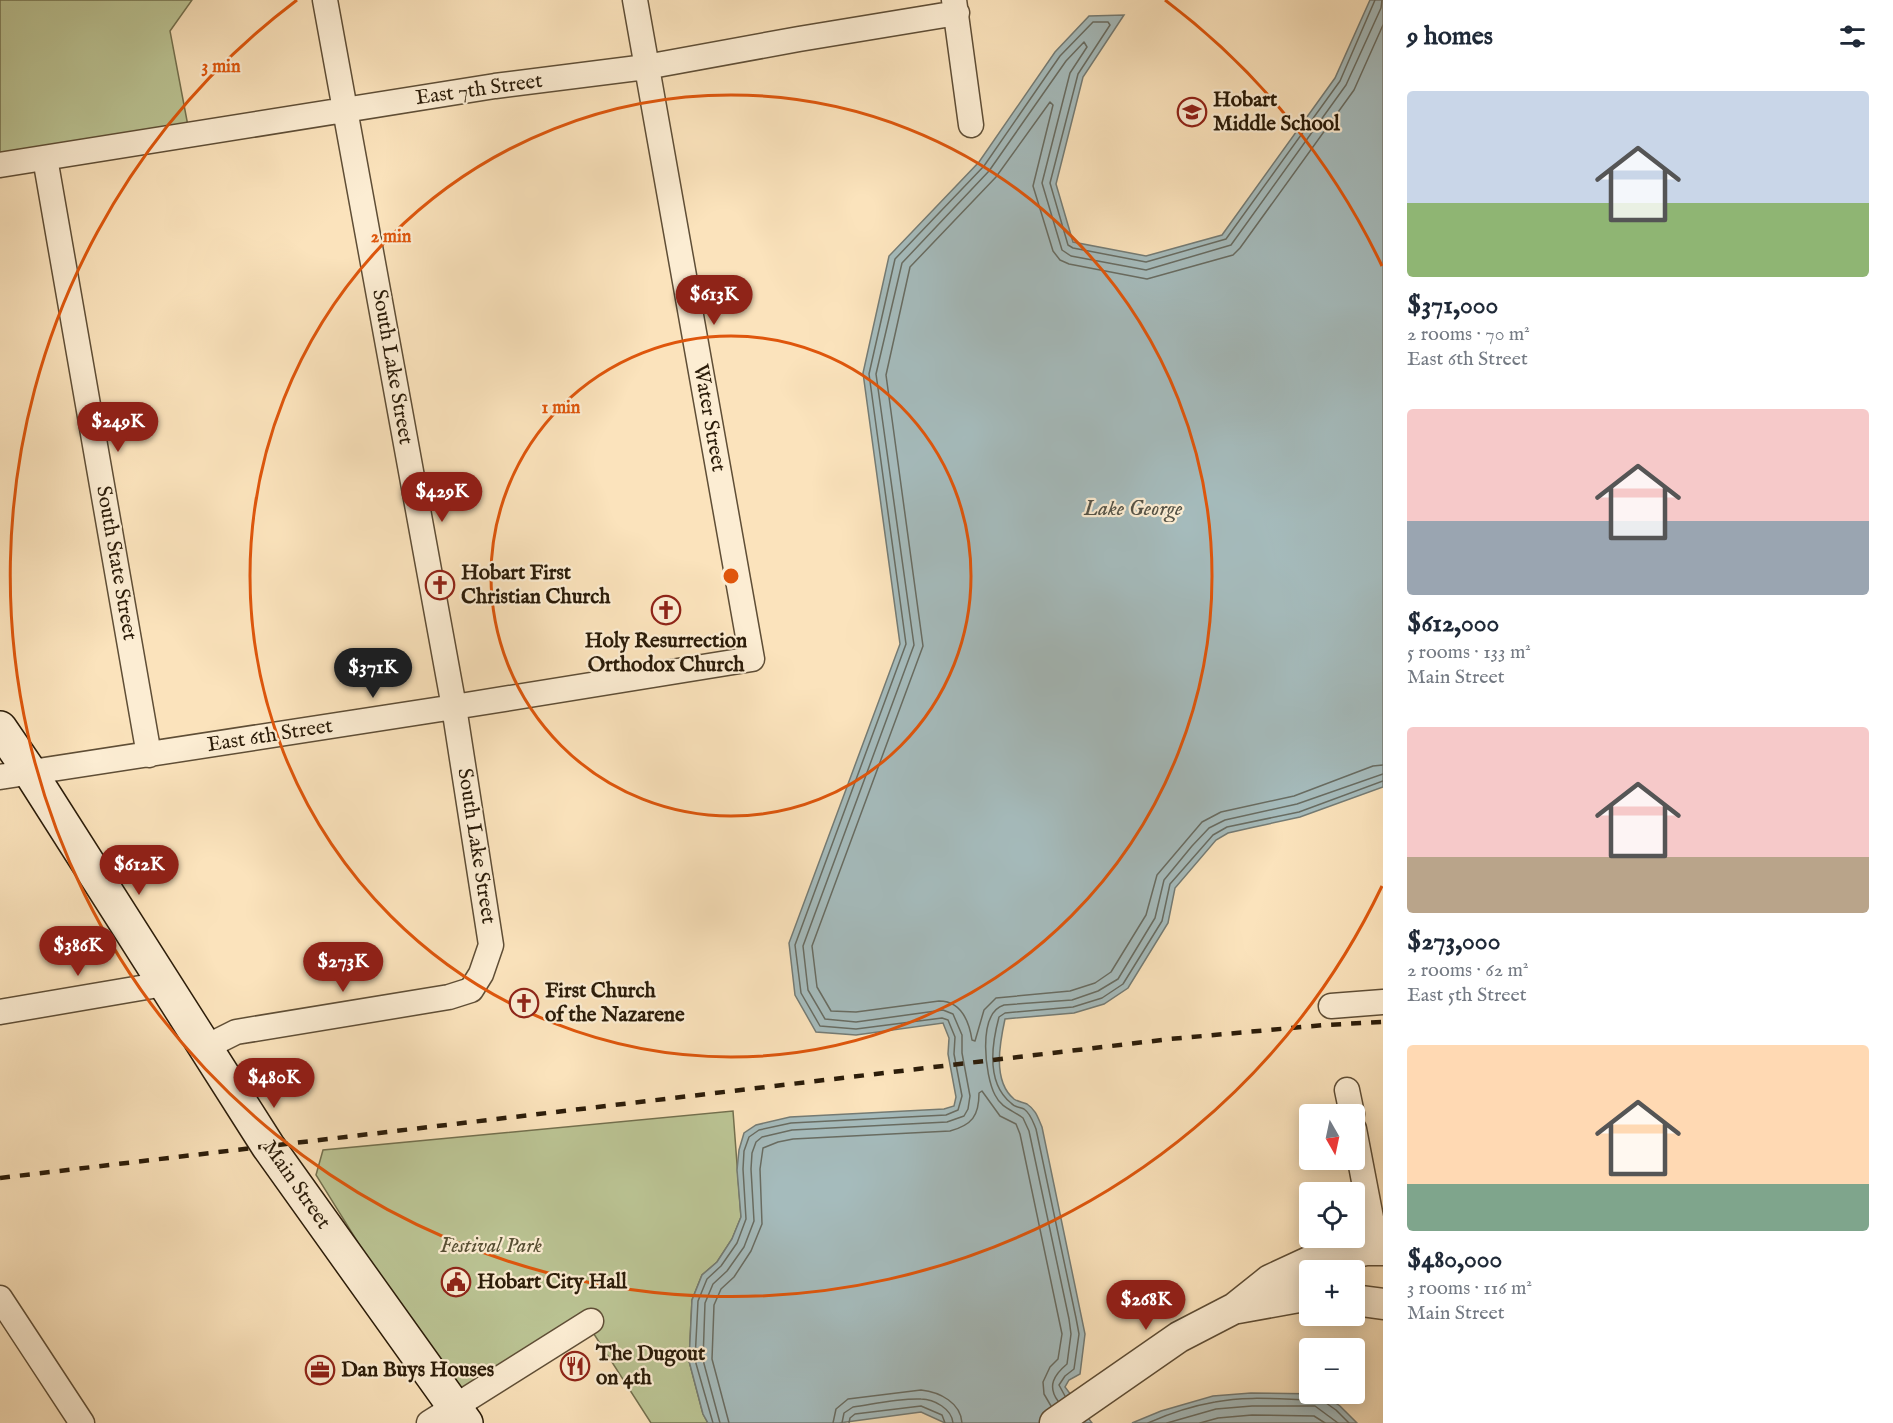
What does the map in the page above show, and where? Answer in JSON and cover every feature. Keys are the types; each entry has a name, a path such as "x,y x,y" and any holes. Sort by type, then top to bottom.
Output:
{"main road":[{"name":"Main Street","path":"0,728 15,774 164,984 274,1155 450,1417"}],"street":[{"name":"South Lake Street","path":"204,1047 236,1032 449,997 471,990 481,974 491,945 454,707 325,0"},
{"name":"Water Street","path":"634,0 752,659"},
{"name":"East 7th Street","path":"0,165 495,86 646,67 956,7"},
{"path":"956,7 971,125"},
{"name":"South State Street","path":"45,158 149,755"},
{"name":"East 6th Street","path":"15,774 149,755 752,659"},
{"path":"0,1012 164,984"},
{"path":"1331,1006 1383,1002"},
{"path":"1347,1090 1350,1104"},
{"path":"1055,1423 1179,1337 1235,1308 1270,1280 1311,1261 1380,1250 1363,1170"},
{"path":"1235,1308 1299,1297"},
{"path":"0,1298 82,1423"},
{"path":"1365,1302 1383,1304"},
{"path":"450,1417 591,1321"}],"green space":[{"path":"0,0 192,0 170,31 188,126 0,158"},
{"name":"Festival Park","path":"733,1111 741,1217 732,1239 717,1262 702,1275 692,1300 689,1361 703,1414 708,1423 651,1423 585,1320 456,1400 316,1175 323,1150"}],"water":[{"name":"Lake George","path":"1370,0 1383,0 1383,787 1300,817 1228,833 1216,840 1175,888 1168,923 1128,988 1104,1004 1074,1013 1005,1019 1001,1039 1000,1072 1007,1091 1014,1099 1033,1109 1042,1127 1085,1334 1080,1374 1069,1380 1065,1387 1092,1423 945,1423 921,1412 839,1423 708,1423 703,1414 689,1361 692,1300 702,1275 717,1262 732,1239 741,1217 737,1170 744,1133 756,1125 790,1117 944,1109 954,1106 956,1097 948,1054 949,1038 943,1023 856,1035 816,1032 795,995 789,943 900,644 863,373 889,256 979,162 1055,52 1089,16 1124,15 1083,77 1056,184 1073,242 1146,256 1222,235 1335,78"},
{"path":"1251,1393 1299,1394 1299,1404 1337,1404 1357,1423 1132,1423 1161,1411 1213,1396"}],"railway":[{"path":"0,1178 1170,1039 1383,1022"}],"place":[{"name":"Hobart Middle School","path":"1192,112"},
{"name":"Hobart First Christian Church","path":"440,585"},
{"name":"Holy Resurrection Orthodox Church","path":"666,610"},
{"name":"First Church of the Nazarene","path":"524,1003"},
{"name":"Hobart City Hall","path":"456,1282"},
{"name":"The Dugout on 4th","path":"575,1366"},
{"name":"Dan Buys Houses","path":"320,1370"}]}
